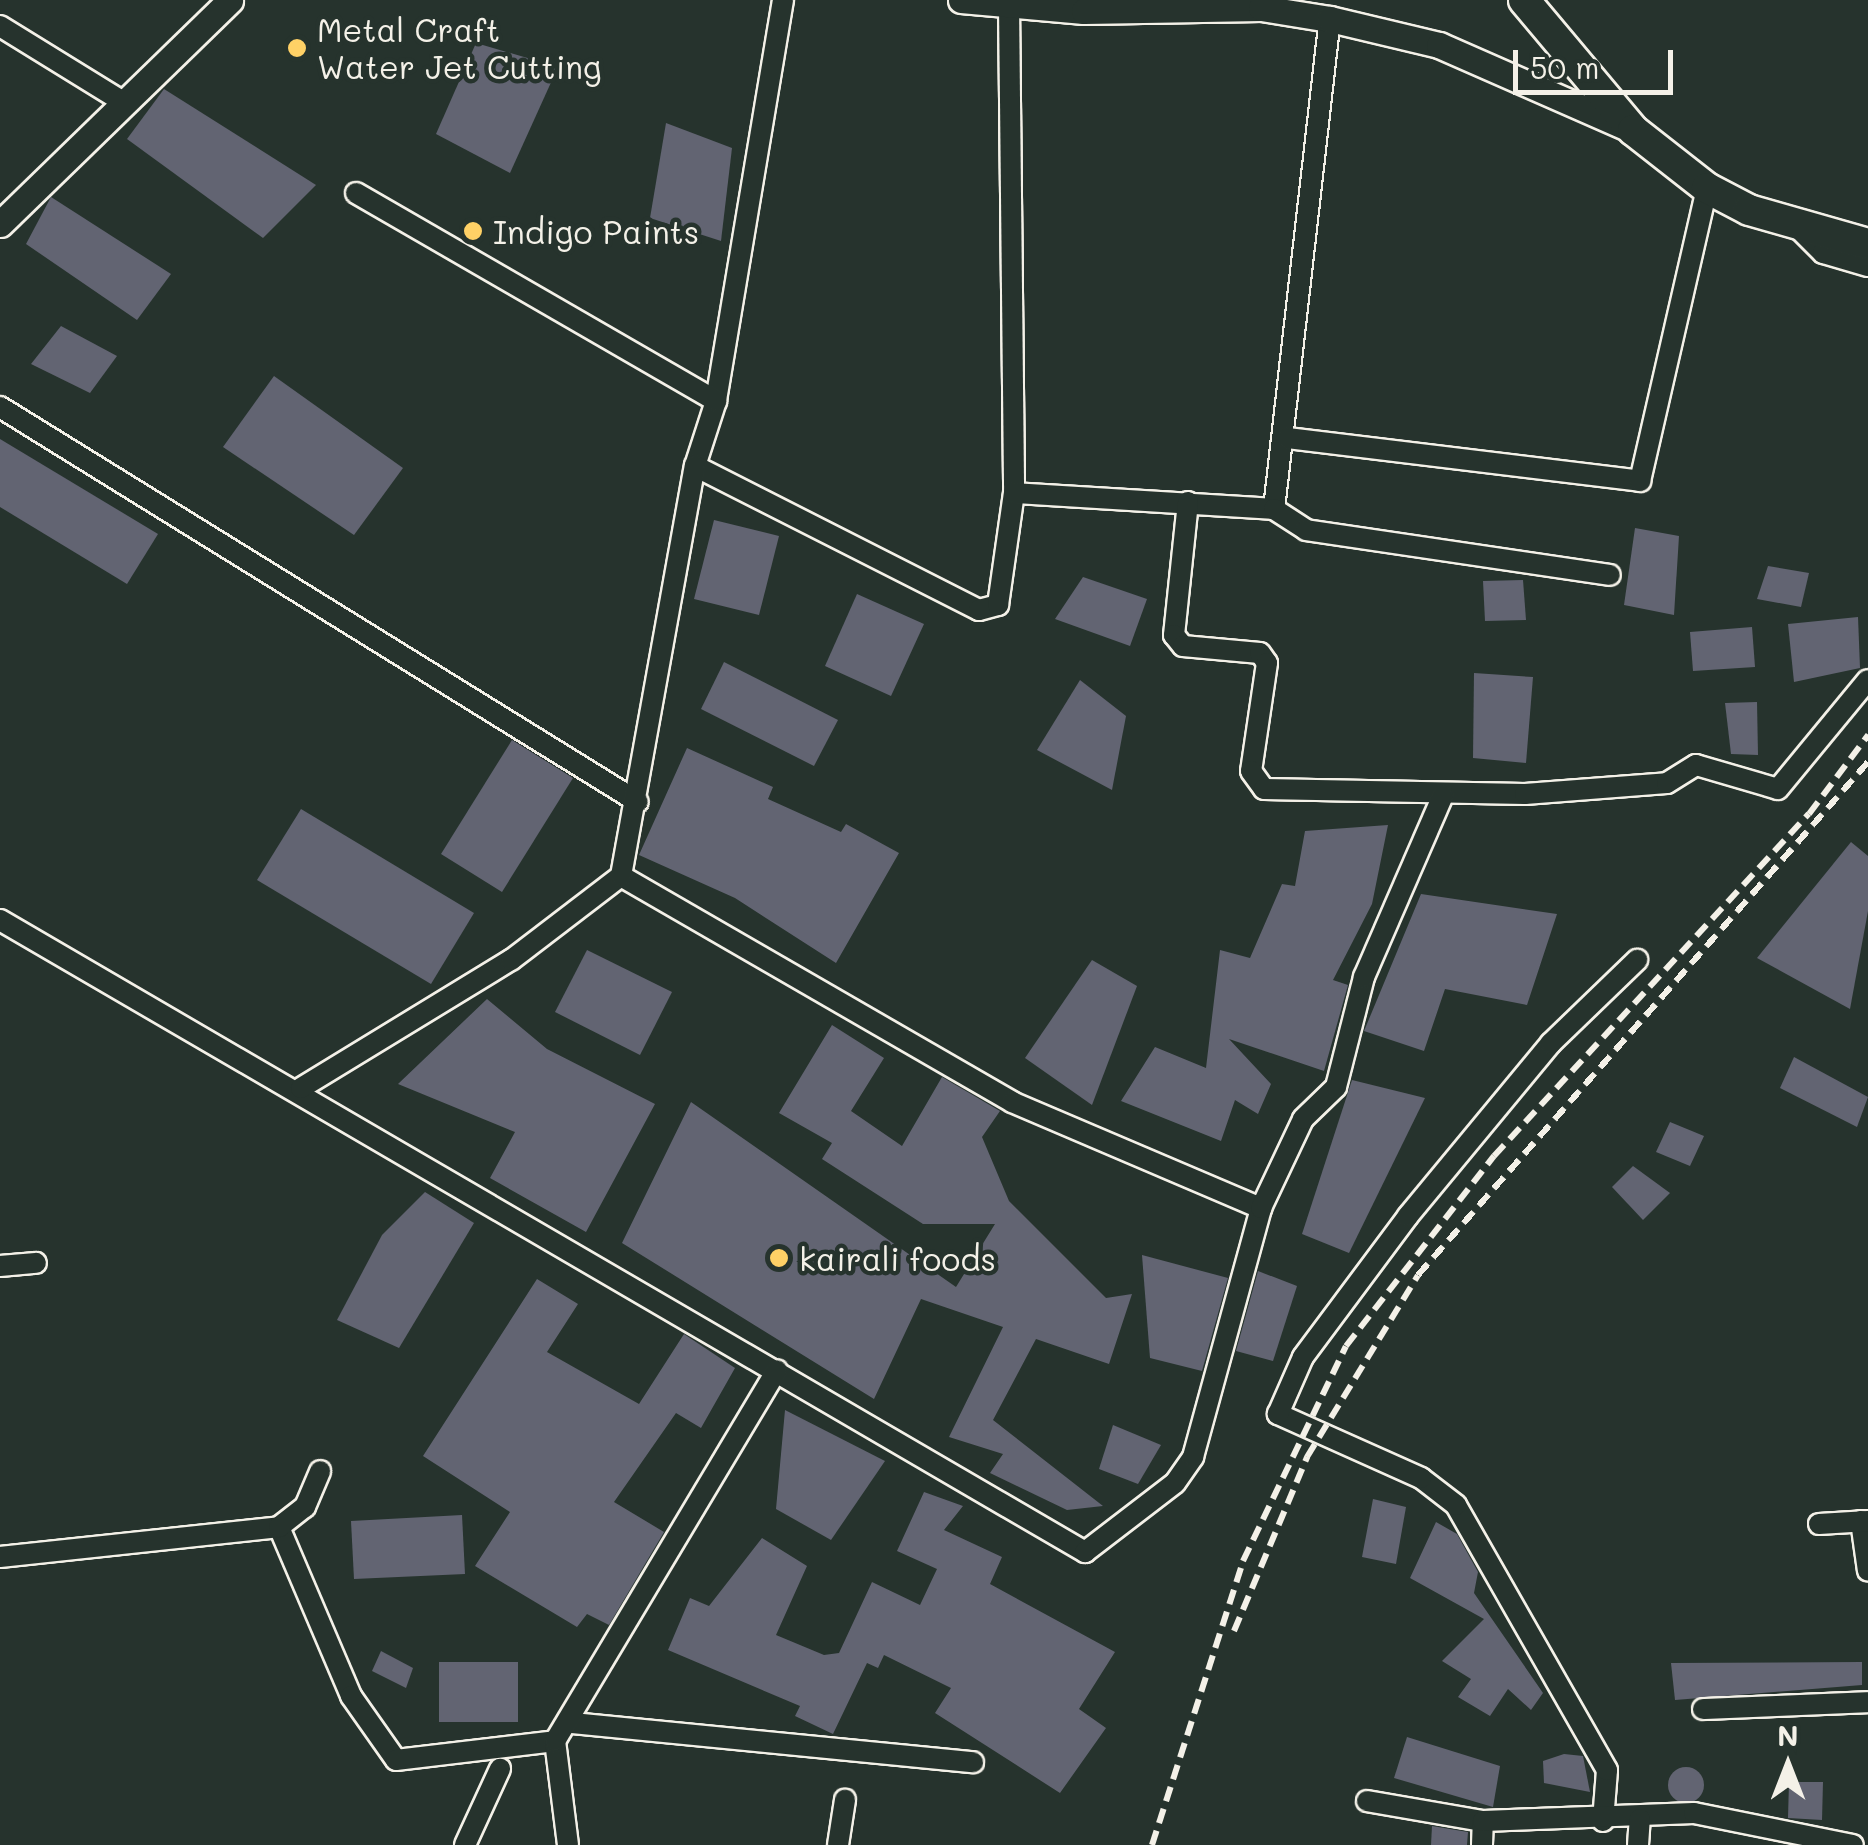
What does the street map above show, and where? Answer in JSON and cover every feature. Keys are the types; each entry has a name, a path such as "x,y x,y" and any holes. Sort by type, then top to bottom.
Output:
{"main road":[{"path":"1524,0 1632,130 1707,188 1805,228 1868,244"}],"street":[{"path":"0,224 120,100 230,0"},
{"path":"301,1088 511,960 621,876 638,802 694,466 716,401 784,0"},
{"path":"961,0 1262,8 1330,19 1438,45 1632,130"},
{"path":"694,466 979,610 998,605 1014,493 1009,4"},
{"path":"1274,509 1287,438 1330,19"},
{"path":"0,26 120,100"},
{"path":"1287,438 1640,481 1707,188"},
{"path":"356,193 716,401"},
{"path":"1805,228 1823,254 1868,266"},
{"path":"0,407 638,802"},
{"path":"1014,493 1274,509 1306,530 1610,575"},
{"path":"1188,502 1174,634 1198,650 1260,653 1270,672 1252,784 1443,795 1667,783 1684,765 1778,790 1868,680"},
{"path":"0,920 301,1088 1085,1552 1175,1483 1193,1457 1261,1208 1302,1119 1336,1087 1364,978 1443,795"},
{"path":"621,876 1012,1102 1261,1208"},
{"path":"1603,1820 1606,1770 1456,1505 1421,1478 1278,1414 1302,1357 1445,1169 1551,1043 1638,960"},
{"path":"0,1266 36,1263"},
{"path":"279,1527 350,1696 396,1760 556,1741 572,1724 777,1370"},
{"path":"0,1557 279,1527 305,1507 320,1471"},
{"path":"1819,1524 1865,1521 1868,1570"},
{"path":"1704,1709 1868,1702"},
{"path":"572,1724 972,1762"},
{"path":"556,1741 568,1845"},
{"path":"464,1845 500,1769"},
{"path":"838,1845 845,1800"},
{"path":"1367,1801 1483,1820 1640,1820 1694,1813 1853,1845"},
{"path":"1482,1845 1483,1820"},
{"path":"1638,1845 1640,1820"}],"building":[{"path":"476,43 558,67 510,173 436,134"},
{"path":"164,89 316,185 263,238 127,139"},
{"path":"666,123 732,148 721,241 650,218"},
{"path":"51,197 171,274 137,320 26,244"},
{"path":"61,326 117,356 90,393 31,364"},
{"path":"274,376 403,468 354,535 223,447"},
{"path":"0,439 158,534 127,584 0,507"},
{"path":"714,520 779,536 759,615 694,599"},
{"path":"1635,528 1679,536 1674,615 1624,605"},
{"path":"1768,566 1809,573 1801,607 1757,599"},
{"path":"1083,577 1147,599 1130,646 1055,619"},
{"path":"1523,580 1526,620 1485,621 1483,581"},
{"path":"857,594 924,624 891,696 825,666"},
{"path":"1858,617 1860,668 1794,682 1788,624"},
{"path":"1752,627 1755,667 1693,671 1690,632"},
{"path":"724,662 838,720 814,766 701,709"},
{"path":"1474,673 1533,677 1526,763 1473,758"},
{"path":"1080,680 1126,716 1112,790 1037,750"},
{"path":"1757,702 1758,755 1731,754 1725,703"},
{"path":"512,740 573,778 502,892 441,854"},
{"path":"687,748 773,787 768,799 841,832 846,824 899,853 836,963 735,898 639,855"},
{"path":"301,809 474,913 431,984 257,880"},
{"path":"1388,825 1372,904 1333,980 1348,985 1324,1071 1229,1039 1271,1084 1258,1114 1235,1100 1221,1141 1121,1101 1155,1047 1206,1068 1220,950 1250,958 1282,884 1295,886 1305,831"},
{"path":"1851,842 1868,856 1868,911 1850,1009 1757,958"},
{"path":"1421,894 1557,914 1527,1005 1445,989 1424,1051 1364,1031"},
{"path":"587,950 672,992 640,1055 555,1012"},
{"path":"1092,960 1137,986 1092,1105 1025,1058"},
{"path":"487,999 547,1049 655,1104 586,1232 490,1178 515,1132 398,1084"},
{"path":"832,1025 884,1058 851,1111 902,1146 942,1077 1000,1111 982,1137 1009,1201 1106,1298 1132,1294 1109,1364 1036,1339 993,1420 1103,1506 1067,1510 990,1473 1003,1454 949,1437 1003,1327 921,1299 874,1399 622,1243 691,1102 956,1287 995,1224 923,1224 822,1159 832,1143 779,1113"},
{"path":"1794,1057 1868,1097 1857,1127 1780,1088"},
{"path":"1352,1080 1425,1098 1349,1253 1302,1234"},
{"path":"1670,1122 1704,1136 1690,1166 1656,1152"},
{"path":"1633,1166 1670,1193 1643,1220 1612,1187"},
{"path":"425,1192 474,1223 399,1348 337,1320 382,1235"},
{"path":"1142,1255 1228,1278 1202,1371 1150,1358"},
{"path":"1258,1271 1297,1286 1273,1361 1236,1351"},
{"path":"537,1279 578,1304 547,1352 639,1404 684,1334 735,1368 701,1428 676,1413 614,1502 664,1532 609,1625 587,1614 577,1627 475,1566 510,1512 423,1456"},
{"path":"785,1410 885,1461 831,1540 776,1509"},
{"path":"1113,1425 1161,1445 1138,1484 1099,1469"},
{"path":"924,1492 963,1506 944,1530 1002,1557 990,1584 1115,1652 1079,1709 1106,1728 1060,1793 935,1713 951,1688 884,1655 878,1668 867,1663 833,1734 795,1716 800,1706 668,1650 690,1598 709,1606 762,1538 807,1566 776,1635 824,1655 839,1653 872,1582 920,1605 937,1569 897,1551"},
{"path":"1373,1499 1406,1507 1396,1564 1362,1557"},
{"path":"462,1515 465,1574 354,1579 351,1521"},
{"path":"1436,1522 1457,1534 1478,1572 1474,1593 1543,1693 1531,1710 1508,1689 1490,1716 1458,1697 1471,1679 1442,1661 1484,1619 1410,1578"},
{"path":"381,1651 413,1668 406,1688 372,1671"},
{"path":"439,1662 518,1662 518,1722 439,1722"},
{"path":"1862,1662 1862,1685 1675,1700 1671,1663"},
{"path":"1407,1737 1500,1766 1493,1807 1394,1778"},
{"path":"1564,1754 1583,1756 1590,1792 1544,1783 1543,1761"},
{"path":"1686,1767 1699,1772 1704,1785 1699,1798 1686,1803 1673,1798 1668,1785 1673,1772"},
{"path":"1789,1782 1823,1782 1822,1820 1788,1818"},
{"path":"1432,1826 1468,1832 1467,1845 1431,1845"}],"railway":[{"path":"1152,1845 1243,1561 1346,1346 1494,1156 1809,814 1868,735"},
{"path":"1234,1631 1307,1457 1418,1275 1868,762"}],"place":[{"name":"Metal Craft Water Jet Cutting","path":"297,48"},
{"name":"Indigo Paints","path":"473,231"},
{"name":"kairali foods","path":"779,1258"}]}
